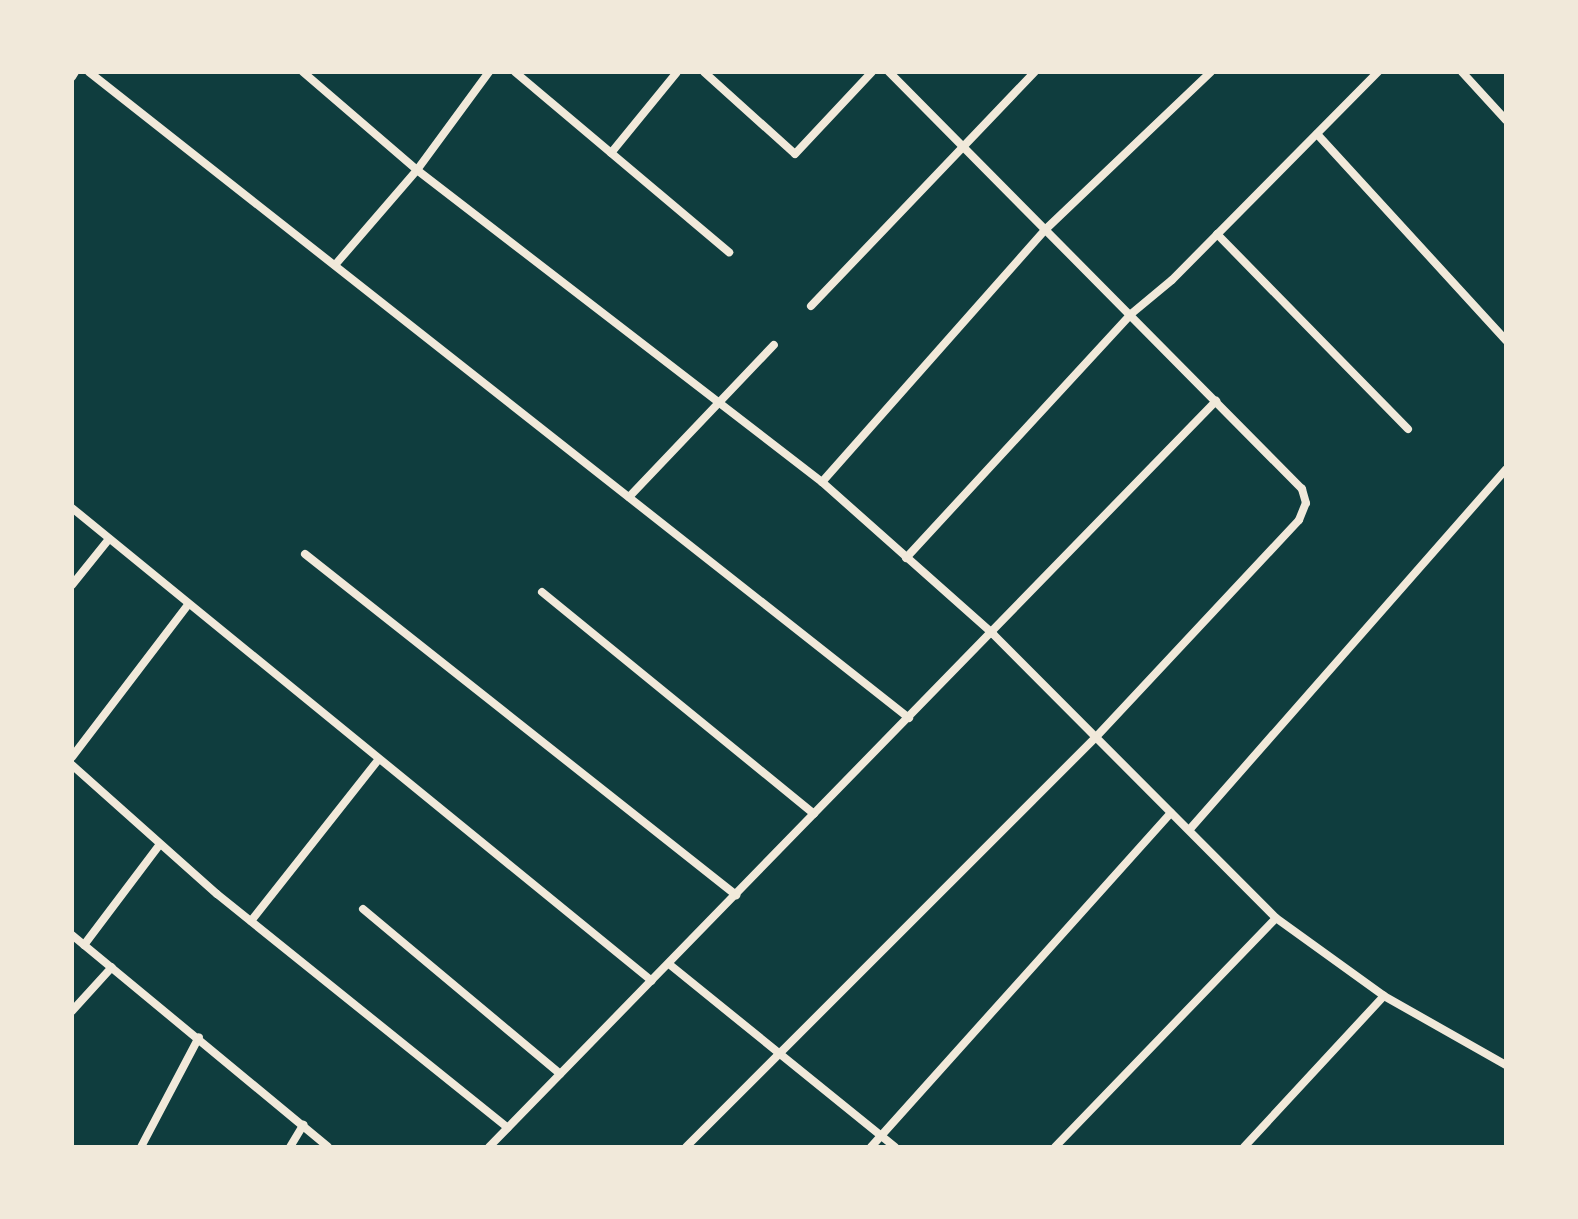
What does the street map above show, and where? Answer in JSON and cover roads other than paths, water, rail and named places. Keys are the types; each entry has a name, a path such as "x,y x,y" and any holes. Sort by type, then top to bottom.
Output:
{"street":[{"path":"89,72 909,718"},
{"path":"303,72 417,170 822,482 993,634 1276,918 1384,996 1506,1065"},
{"path":"335,265 417,170 489,72"},
{"path":"515,72 729,252"},
{"path":"611,153 677,72"},
{"path":"704,72 795,154 872,72"},
{"path":"686,1147 776,1052 1096,737 1299,520 1306,503 1302,489 1047,228 889,72"},
{"path":"811,306 1035,72"},
{"path":"822,482 1047,228 1211,72"},
{"path":"906,558 1131,314 1217,234 1378,72"},
{"path":"1462,72 1506,120"},
{"path":"1317,134 1506,340"},
{"path":"1217,234 1408,429"},
{"path":"629,497 774,345"},
{"path":"489,1147 993,634 1216,401"},
{"path":"1190,829 1506,469"},
{"path":"72,508 187,606 652,981"},
{"path":"72,585 109,539"},
{"path":"305,554 736,895"},
{"path":"542,592 814,814"},
{"path":"72,757 187,606"},
{"path":"251,921 378,760"},
{"path":"72,765 251,921 508,1128"},
{"path":"871,1147 1171,813"},
{"path":"84,945 160,844"},
{"path":"363,909 560,1074"},
{"path":"1055,1147 1276,918"},
{"path":"72,935 199,1037 328,1147"},
{"path":"669,964 895,1147"},
{"path":"72,1011 112,967"},
{"path":"1244,1147 1384,996"},
{"path":"141,1147 199,1037"},
{"path":"290,1147 303,1125"}]}
